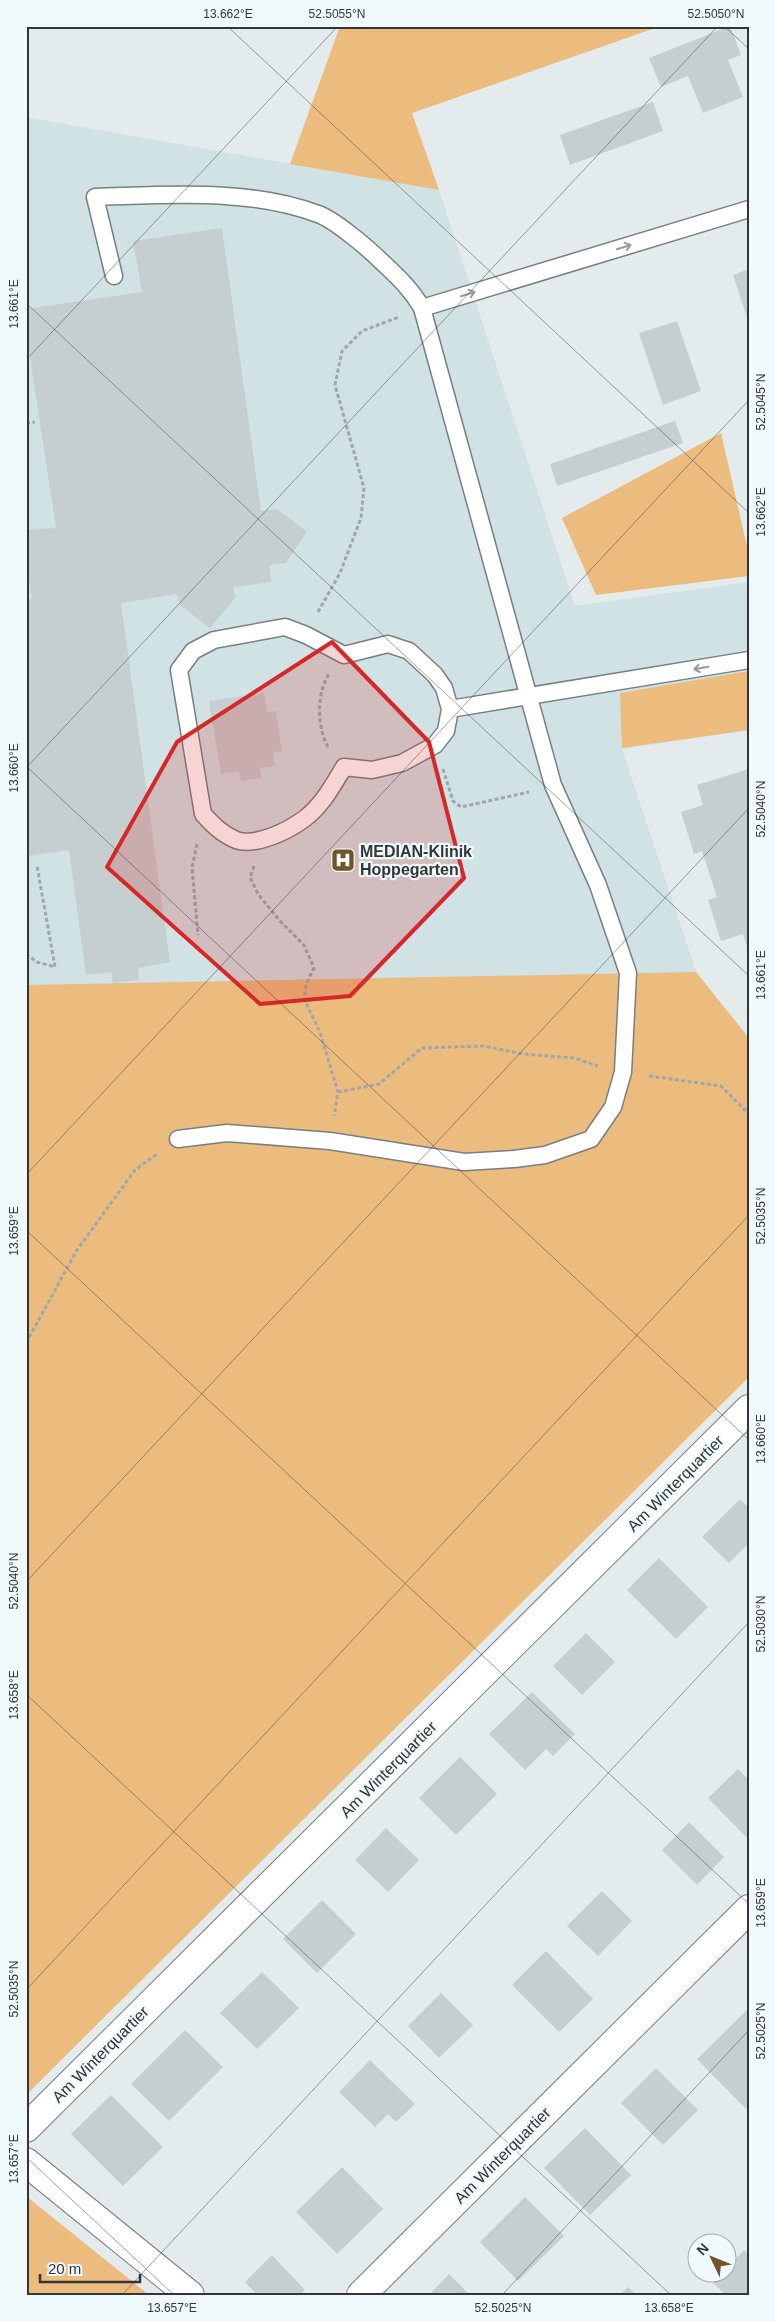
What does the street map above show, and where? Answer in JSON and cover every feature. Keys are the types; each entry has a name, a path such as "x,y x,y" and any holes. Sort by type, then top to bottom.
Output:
{"street":[{"name":"Am Winterquartier","path":"26,2128 749,1409"},
{"name":"Am Winterquartier","path":"361,2295 749,1909"},
{"path":"26,2162 190,2295"}],"lane":[{"path":"114,276 95,197 201,194 280,203 320,214 367,247 412,290 422,308 553,785 598,885 628,973 623,1072 613,1107 591,1138 545,1155 464,1162 330,1141 227,1133 178,1139"},
{"path":"422,308 749,209"},
{"path":"285,627 306,635 344,655 388,644 409,651 435,675 444,688 450,709 446,731 435,745 402,763 372,770 344,767 327,795 304,819 262,841 238,841 219,831 203,814 179,670 193,651 214,640 285,627"},
{"path":"450,709 749,660"}],"path":[{"path":"306,635 340,573 361,518 364,488 335,385 342,351 362,331 422,308"},
{"path":"26,423 35,422"},
{"path":"344,655 327,677 320,697 319,710 325,743 334,758 344,767"},
{"path":"435,745 453,801 461,807 503,799 553,785"},
{"path":"198,935 192,868 203,814"},
{"path":"262,841 250,878 258,894 304,945 314,968 306,984 304,999 320,1032 338,1092 330,1141"},
{"path":"26,954 37,962 54,967 37,866"},
{"path":"338,1092 379,1084 422,1048 484,1046 523,1054 574,1058 623,1072 720,1086 749,1114"},
{"path":"26,1342 78,1250 135,1170 178,1139"}],"highlighted area":[{"path":"332,642 429,742 464,878 350,996 260,1004 107,867 177,742"}],"shaded area":[{"path":"340,26 661,26 412,113 439,190 290,164"},
{"name":"MEDIAN-Klinik Hoppegarten","path":"26,117 439,190 575,606 749,582 749,730 622,749 749,1130 749,1377 26,1285"},
{"path":"721,433 749,555 749,576 596,595 562,518"},
{"path":"749,671 749,730 622,748 620,693"},
{"path":"696,972 749,1038 749,1377 26,2095 26,985"},
{"path":"26,2196 149,2295 26,2295"}],"building":[{"path":"730,26 741,55 728,60 743,97 703,113 688,76 661,87 649,58"},
{"path":"653,102 663,131 570,165 560,135"},
{"path":"222,228 261,511 277,509 307,532 286,563 269,565 271,582 233,587 236,597 210,628 180,605 177,594 121,603 170,962 138,968 139,980 113,983 111,972 86,975 69,850 26,856 26,599 32,598 26,566 26,530 56,528 26,332 26,309 142,292 133,241"},
{"path":"749,269 749,321 748,321 733,275"},
{"path":"677,321 701,391 663,405 639,333"},
{"path":"675,421 683,443 557,486 550,464"},
{"path":"264,693 267,712 276,711 282,751 273,753 275,766 260,768 262,778 241,781 239,771 221,774 209,701"},
{"path":"749,769 748,950 743,934 721,941 708,900 717,897 702,851 694,854 681,812 703,805 697,785"},
{"path":"740,1499 749,1508 749,1543 729,1563 702,1537"},
{"path":"659,1558 708,1607 676,1639 627,1590"},
{"path":"586,1633 615,1662 582,1695 553,1666"},
{"path":"532,1692 575,1734 553,1756 546,1749 525,1770 489,1734"},
{"path":"460,1757 497,1794 456,1835 419,1798"},
{"path":"738,1769 749,1780 749,1840 708,1798"},
{"path":"689,1822 724,1857 697,1885 662,1850"},
{"path":"386,1828 419,1860 388,1892 355,1860"},
{"path":"602,1891 632,1921 598,1956 567,1926"},
{"path":"322,1900 356,1934 317,1973 283,1939"},
{"path":"546,1951 593,1999 559,2032 512,1985"},
{"path":"262,1972 299,2008 257,2049 220,2013"},
{"path":"441,1993 473,2025 439,2058 408,2026"},
{"path":"749,2008 749,2106 746,2109 697,2059"},
{"path":"185,2030 223,2067 169,2121 131,2084"},
{"path":"370,2060 415,2104 396,2122 388,2114 375,2127 339,2092"},
{"path":"656,2068 698,2110 663,2145 621,2103"},
{"path":"111,2095 163,2147 123,2186 71,2134"},
{"path":"585,2128 631,2175 590,2215 544,2168"},
{"path":"342,2167 383,2209 337,2254 296,2212"},
{"path":"525,2197 564,2236 518,2281 480,2242"},
{"path":"744,2250 749,2255 749,2295 726,2295 714,2284 738,2284 738,2257"},
{"path":"272,2255 305,2290 300,2295 257,2295 245,2282"},
{"path":"449,2274 470,2295 429,2295"},
{"path":"628,2287 636,2295 620,2295"}],"place":[{"name":"MEDIAN-Klinik Hoppegarten","path":"343,860"}]}
